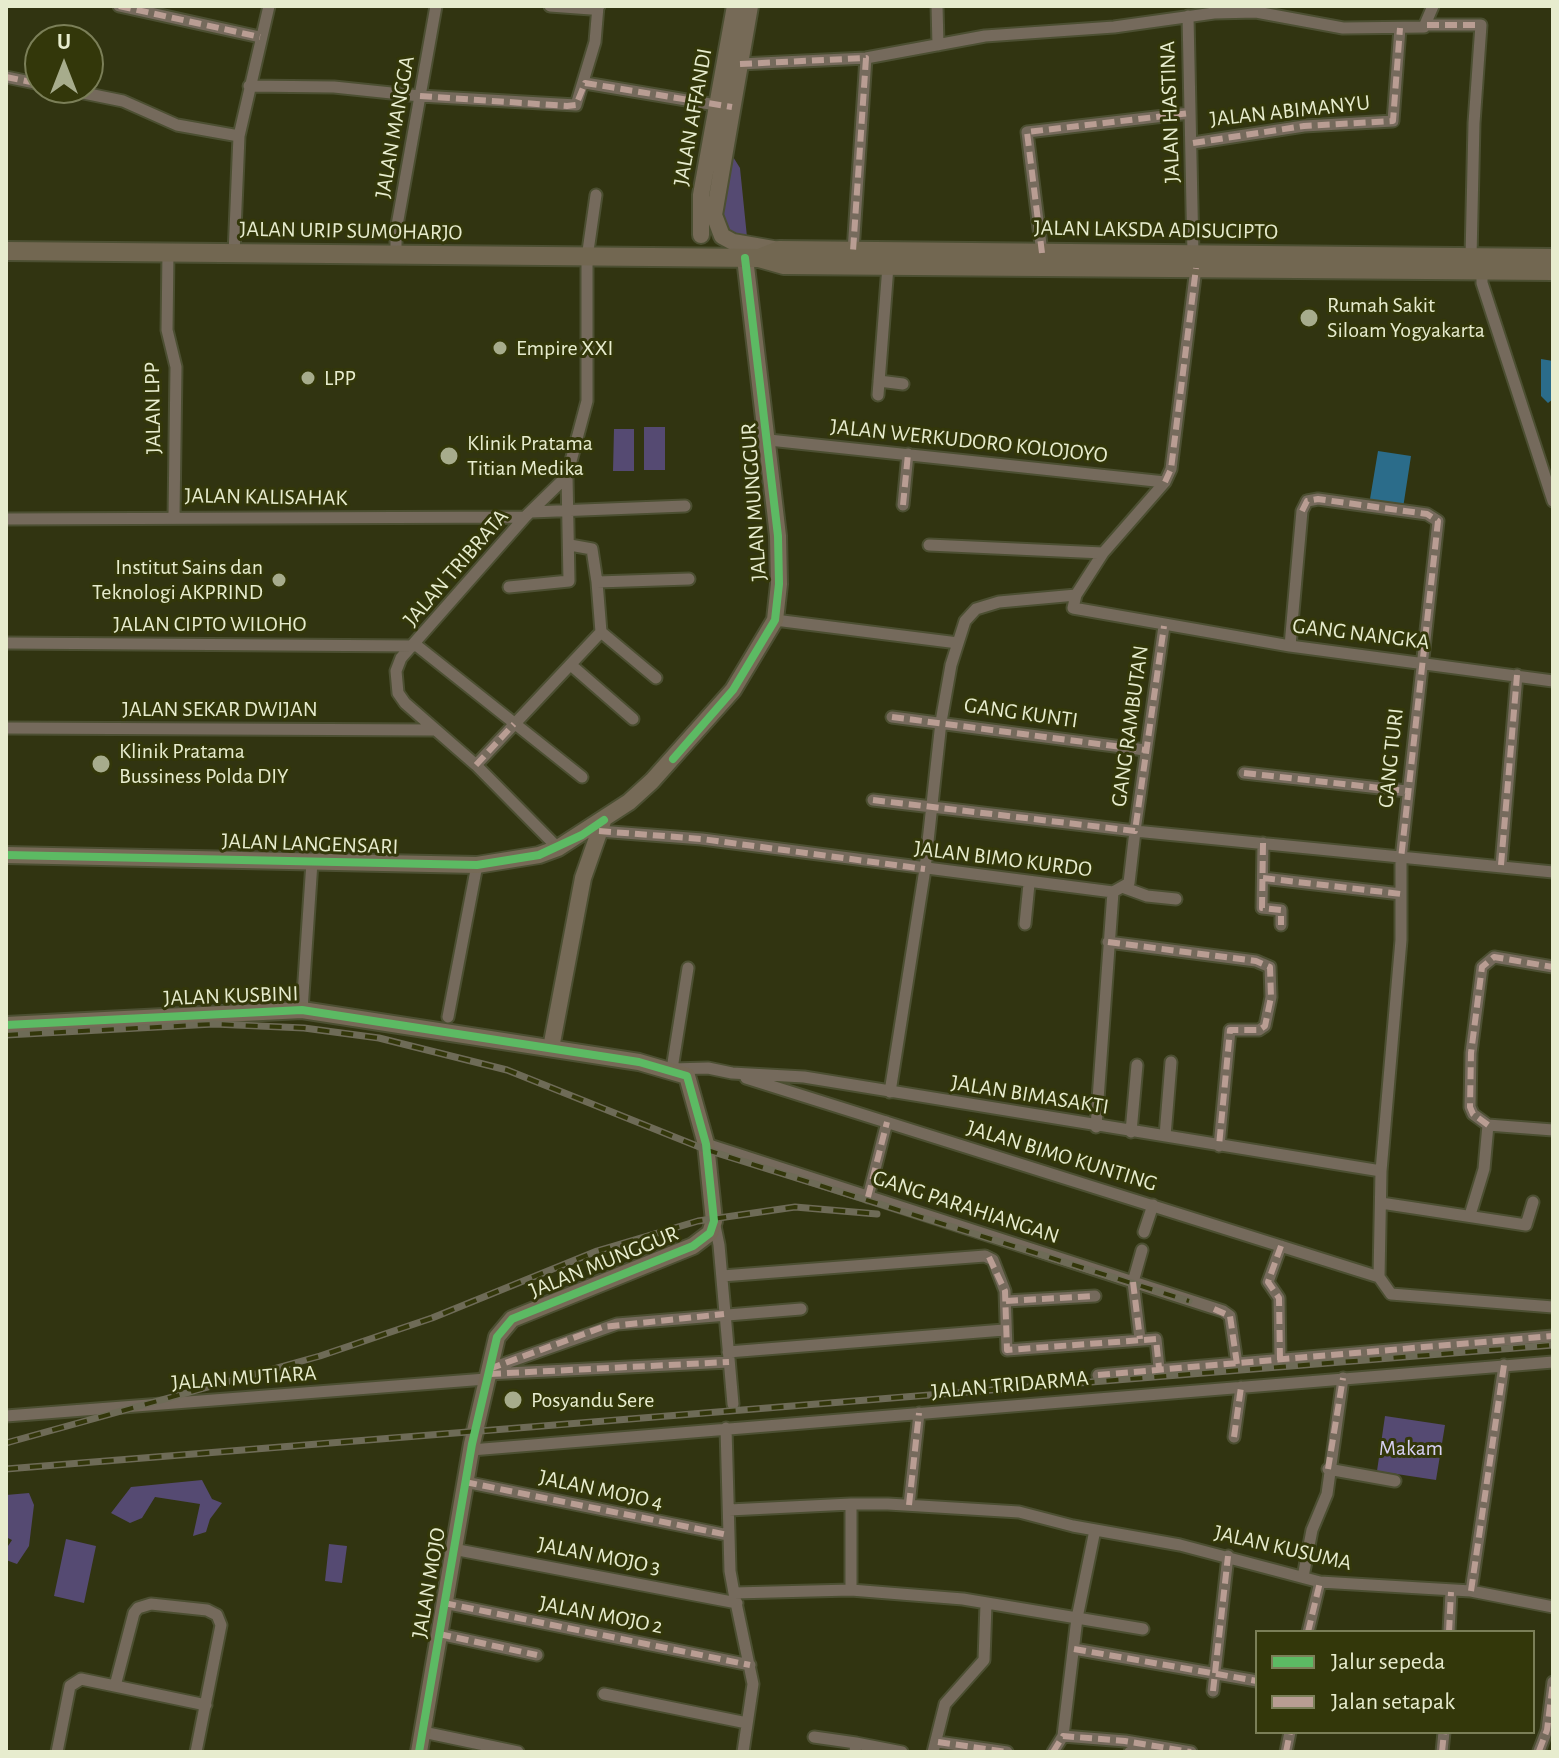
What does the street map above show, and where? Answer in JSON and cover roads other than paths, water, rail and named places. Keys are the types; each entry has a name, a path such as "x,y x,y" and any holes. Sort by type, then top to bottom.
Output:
{"main road":[{"name":"JALAN AFFANDI","path":"716,197 735,6"},
{"name":"JALAN AFFANDI","path":"701,235 701,195 724,106 740,64 750,6"},
{"path":"673,259 685,253 701,235 716,197"},
{"path":"716,197 716,227 722,236 733,242 779,250"},
{"path":"701,235 708,246 744,258"},
{"name":"JALAN LAKSDA ADISUCIPTO","path":"744,258 779,250 853,251 981,260 1476,264 1553,271"},
{"name":"JALAN URIP SUMOHARJO","path":"6,251 696,259"},
{"name":"JALAN LAKSDA ADISUCIPTO","path":"696,259 744,258 778,264 888,266 1042,253 1194,261"},
{"name":"JALAN MUNGGUR","path":"601,826 652,781 733,690 775,620 779,584 778,536 769,440 744,258"},
{"name":"JALAN LAKSDA ADISUCIPTO","path":"1476,264 1553,258"},
{"path":"601,826 583,878 551,1048 672,1069 687,1076 706,1144 714,1221"},
{"name":"JALAN LANGENSARI","path":"6,855 477,865 539,855 601,826"},
{"name":"JALAN KUSBINI","path":"6,1025 302,1010 551,1048"},
{"name":"JALAN MUNGGUR","path":"478,1421 487,1374 502,1327 512,1319 693,1246 707,1236 714,1221"},
{"name":"JALAN MOJO","path":"419,1752 478,1421"}],"street":[{"path":"119,6 260,37"},
{"path":"234,254 239,136 269,6"},
{"name":"JALAN MANGGA","path":"396,256 396,231 436,6"},
{"path":"249,86 334,87 420,96 576,105 585,83 598,6 550,6"},
{"path":"937,6 938,45"},
{"path":"1427,25 1433,6"},
{"path":"740,64 866,58 985,36 1114,27 1256,9 1332,27 1481,25 1473,138 1476,264 1553,501"},
{"name":"JALAN HASTINA","path":"1165,482 1171,469 1194,261 1188,16"},
{"name":"JALAN ABIMANYU","path":"1193,143 1304,126 1393,121 1400,28"},
{"path":"853,251 866,58"},
{"path":"585,83 724,106"},
{"path":"104,97 123,101 177,125 239,136"},
{"path":"1042,253 1027,132 1190,113"},
{"path":"509,587 568,583 567,476 587,401 587,258 596,195"},
{"name":"JALAN LPP","path":"168,252 167,330 176,367 174,516"},
{"path":"878,395 888,266"},
{"path":"879,381 903,384"},
{"name":"JALAN WERKUDORO KOLOJOYO","path":"769,440 1165,482"},
{"path":"903,505 908,454"},
{"name":"JALAN TRIBRATA","path":"558,848 476,765 405,703 396,685 396,671 401,658 415,646 528,515 567,476"},
{"path":"890,1092 925,869 941,722 965,621 976,609 999,602 1076,595 1103,553 1165,482"},
{"name":"GANG TURI","path":"1290,646 1302,511 1307,501 1318,499 1427,514 1438,521 1401,859"},
{"name":"JALAN KALISAHAK","path":"6,519 528,515 685,506"},
{"path":"570,545 592,549 601,632 656,678"},
{"path":"929,545 1103,553"},
{"path":"597,582 689,579"},
{"name":"GANG NANGKA","path":"1076,595 1072,604 1077,611 1290,646 1553,681"},
{"path":"775,620 958,643"},
{"name":"GANG RAMBUTAN","path":"1135,831 1164,626"},
{"path":"476,765 601,632"},
{"name":"JALAN CIPTO WILOHO","path":"6,643 415,646"},
{"path":"415,646 582,777"},
{"path":"571,665 633,719"},
{"path":"1501,865 1517,675"},
{"name":"GANG KUNTI","path":"892,717 1145,750"},
{"name":"JALAN SEKAR DWIJAN","path":"6,728 434,730"},
{"path":"1244,773 1407,791"},
{"path":"873,800 1135,831 1553,872"},
{"name":"JALAN BIMO KURDO","path":"601,826 1029,884 1119,890 1176,899"},
{"path":"1096,1127 1108,942 1119,890 1129,883 1135,831"},
{"path":"1263,843 1262,908 1281,910 1281,925"},
{"path":"1379,1277 1381,1171 1401,940 1401,859"},
{"path":"302,1010 312,862"},
{"path":"448,1017 477,865"},
{"path":"1263,878 1401,894"},
{"path":"1025,924 1029,884"},
{"path":"1108,942 1256,961 1270,967 1271,997 1265,1026 1259,1030 1230,1030 1219,1146"},
{"path":"1553,967 1494,957 1482,967 1471,1053 1470,1107 1473,1114 1488,1125 1553,1130"},
{"path":"672,1069 688,968"},
{"path":"1165,1136 1171,1062"},
{"path":"1131,1132 1137,1065"},
{"name":"JALAN BIMASAKTI","path":"672,1069 708,1068 732,1073 804,1077 1381,1171"},
{"name":"JALAN BIMO KUNTING","path":"732,1073 1379,1277 1391,1294 1553,1307"},
{"path":"868,1197 887,1122"},
{"path":"1470,1215 1484,1169 1488,1125"},
{"name":"GANG PARAHIANGAN","path":"706,1144 1214,1309 1230,1316 1237,1364"},
{"path":"1381,1203 1526,1225 1533,1202"},
{"path":"1144,1232 1153,1205"},
{"path":"714,1221 733,1404"},
{"path":"1280,1360 1279,1298 1268,1282 1281,1246"},
{"path":"1140,1339 1133,1282 1142,1250"},
{"path":"722,1276 985,1256 997,1267 1006,1301 1004,1330 1007,1350 1156,1339 1159,1368"},
{"path":"1006,1301 1095,1296"},
{"path":"487,1374 603,1327 801,1309"},
{"path":"487,1374 728,1357 1004,1330"},
{"path":"1098,1375 1553,1336"},
{"name":"JALAN TRIDARMA","path":"471,1450 1553,1362"},
{"path":"1471,1591 1504,1365"},
{"name":"JALAN MUTIARA","path":"6,1416 487,1374"},
{"path":"1303,1577 1312,1530 1327,1494 1328,1469 1343,1378"},
{"path":"1234,1437 1241,1387"},
{"path":"909,1505 919,1413"},
{"path":"726,1428 728,1535 736,1598 753,1684 743,1752"},
{"path":"1328,1469 1395,1481"},
{"name":"JALAN MOJO 4","path":"465,1482 728,1535"},
{"path":"851,1504 851,1590"},
{"name":"JALAN KUSUMA","path":"729,1510 851,1504 1019,1512 1228,1556 1320,1582 1471,1591 1553,1607"},
{"path":"1053,1752 1063,1736 1077,1618 1095,1530"},
{"name":"JALAN MOJO 3","path":"453,1549 736,1598"},
{"path":"1213,1691 1228,1556"},
{"path":"1308,1630 1320,1582"},
{"path":"736,1598 851,1590 963,1599 1143,1629"},
{"path":"1449,1630 1451,1592"},
{"name":"JALAN MOJO 2","path":"444,1603 750,1665"},
{"path":"115,1686 138,1608 151,1604 207,1610 217,1615 221,1625 196,1752"},
{"path":"986,1604 984,1660 945,1704 936,1747 1007,1752"},
{"path":"439,1634 537,1655"},
{"path":"1074,1649 1215,1671 1255,1681"},
{"path":"57,1752 74,1680 206,1705"},
{"path":"1539,1751 1552,1699 1553,1682"},
{"path":"604,1694 747,1723"},
{"path":"423,1732 518,1752"},
{"path":"1063,1736 1125,1741 1191,1752"},
{"path":"814,1737 856,1748 902,1752"},
{"path":"1130,1752 1143,1752"}],"water":[{"path":"1541,359 1553,361 1553,399 1548,403 1541,396"},
{"path":"1378,451 1411,456 1403,508 1369,505"}],"railway":[{"path":"6,1035 214,1024 304,1028 379,1038 507,1070 707,1150 1189,1301"},
{"path":"6,1443 320,1356 432,1318 597,1251 698,1221 795,1207 877,1214"},
{"path":"6,1469 1553,1345"}],"place":[{"name":"Rumah Sakit Siloam Yogyakarta","path":"1309,318"},
{"name":"Empire XXI","path":"500,348"},
{"name":"LPP","path":"308,378"},
{"name":"Klinik Pratama Titian Medika","path":"449,456"},
{"name":"Institut Sains dan Teknologi AKPRIND","path":"279,580"},
{"name":"Klinik Pratama Bussiness Polda DIY","path":"101,764"},
{"name":"Posyandu Sere","path":"513,1400"}],"park label":[{"name":"Makam","path":"1411,1448"}]}
